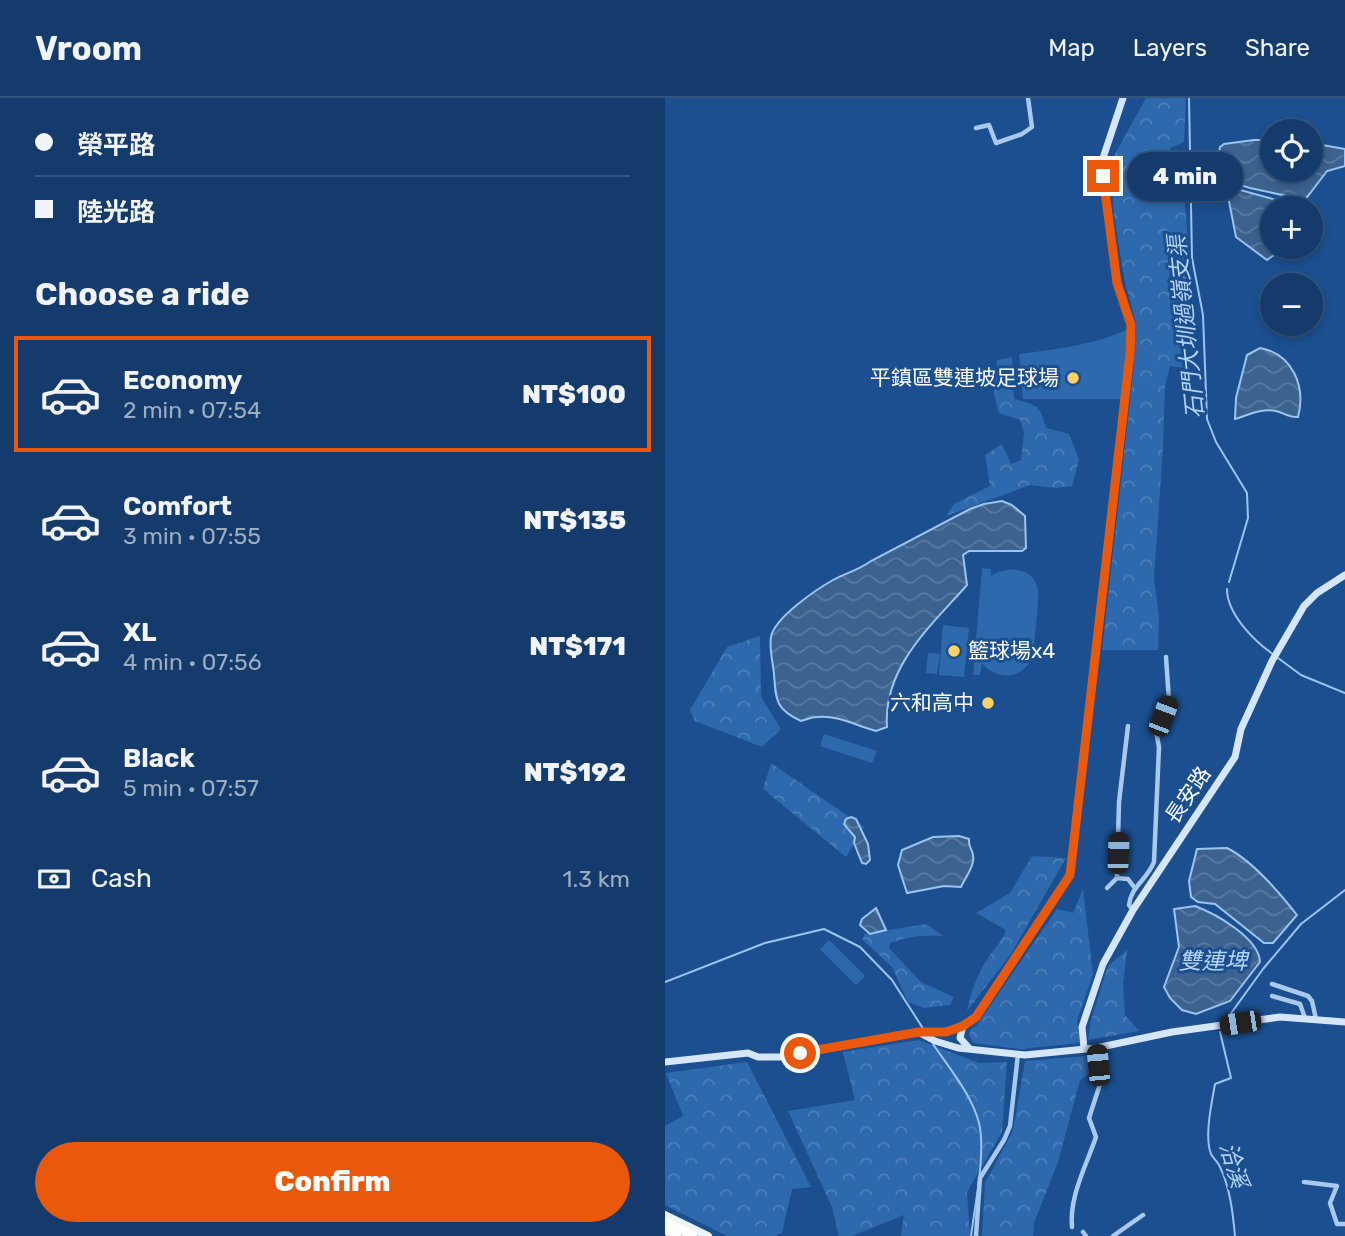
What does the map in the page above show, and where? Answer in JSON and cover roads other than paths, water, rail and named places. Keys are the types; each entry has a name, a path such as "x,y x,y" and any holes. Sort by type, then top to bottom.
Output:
{"highway":[{"path":"665,1223 692,1236"},
{"path":"665,1230 677,1236"}],"main road":[{"path":"665,1215 708,1236"}],"street":[{"path":"976,128 989,125 996,143 1022,134 1032,127 1028,98"},
{"path":"665,1062 748,1053 758,1057 779,1057 919,1032 946,1032 963,1026 976,1017 1070,875 1130,354 1131,325 1117,283 1103,176 1103,158 1123,98"},
{"name":"長安路","path":"1084,1048 1083,1027 1103,964 1133,909 1235,757 1241,729 1272,661 1304,606 1317,593 1345,575"},
{"path":"1133,909 1129,905 1134,887 1150,873 1154,862 1159,747 1156,732 1169,701 1166,657"},
{"path":"1107,888 1117,878 1119,802 1128,726"},
{"path":"1117,878 1128,879 1134,887"},
{"path":"1272,984 1308,996 1312,1001 1315,1018"},
{"path":"1272,996 1300,1004 1305,1018"},
{"path":"919,1032 935,1041 958,1048 1018,1054 1053,1054 1280,1017 1345,1022"},
{"path":"963,1026 960,1038 969,1048"},
{"path":"1072,1227 1070,1213 1074,1198 1096,1137 1089,1118 1102,1078 1096,1048"},
{"path":"976,1236 980,1178 1010,1126 1018,1054"},
{"path":"1304,1182 1337,1186 1330,1203 1336,1224 1345,1224"},
{"path":"1113,1236 1143,1215"}],"water":[{"path":"1260,140 1260,182 1319,182 1308,196 1287,196 1221,179 1217,161 1220,147 1224,144"},
{"path":"1323,145 1345,149 1345,166 1327,171 1323,176"},
{"path":"1226,186 1262,196 1260,255 1236,237"},
{"path":"1260,348 1281,357 1294,374 1300,394 1298,417 1266,410 1235,419 1236,398 1247,355"},
{"path":"1002,501 1012,505 1025,516 1026,548 1022,551 969,551 963,555 967,585 925,632 901,667 888,705 887,727 876,731 825,717 801,721 782,708 775,691 771,637 774,629 788,613 833,580 970,509"},
{"path":"846,819 856,819 868,844 870,860 866,864 862,863 854,843 855,837 844,824"},
{"path":"959,836 969,839 973,853 971,868 961,887 944,886 907,893 898,865 902,850 933,837"},
{"name":"雙連埤","path":"1227,848 1256,869 1297,915 1273,943 1264,943 1215,904 1198,902 1191,897 1189,881 1197,849"},
{"name":"雙連埤","path":"1195,906 1225,921 1245,936 1258,953 1260,962 1230,1001 1196,1014 1182,1010 1164,987 1179,947 1174,909"},
{"path":"876,908 886,930 870,934 860,925 862,919"}],"waterway":[{"name":"石門大圳過嶺支渠","path":"1189,98 1192,258 1203,315 1207,419 1216,442 1247,493 1248,518 1229,582"},
{"name":"石門大圳過嶺支渠","path":"1227,589 1232,608 1243,626 1274,655"},
{"name":"石門大圳過嶺支渠","path":"1278,658 1301,675 1345,693"},
{"name":"洽溪","path":"1224,1023 1263,969 1301,924 1345,890"},
{"path":"665,982 765,943 824,929 860,947 892,980 924,1030"},
{"name":"洽溪","path":"1220,1032 1231,1078 1215,1084 1208,1138 1211,1154 1226,1183 1235,1236"},
{"path":"933,1044 966,1092 979,1123 981,1163 971,1236"}],"place":[{"name":"平鎮區雙連坡足球場","path":"1073,378"},
{"name":"籃球場x4","path":"954,651"},
{"name":"六和高中","path":"988,703"}]}
